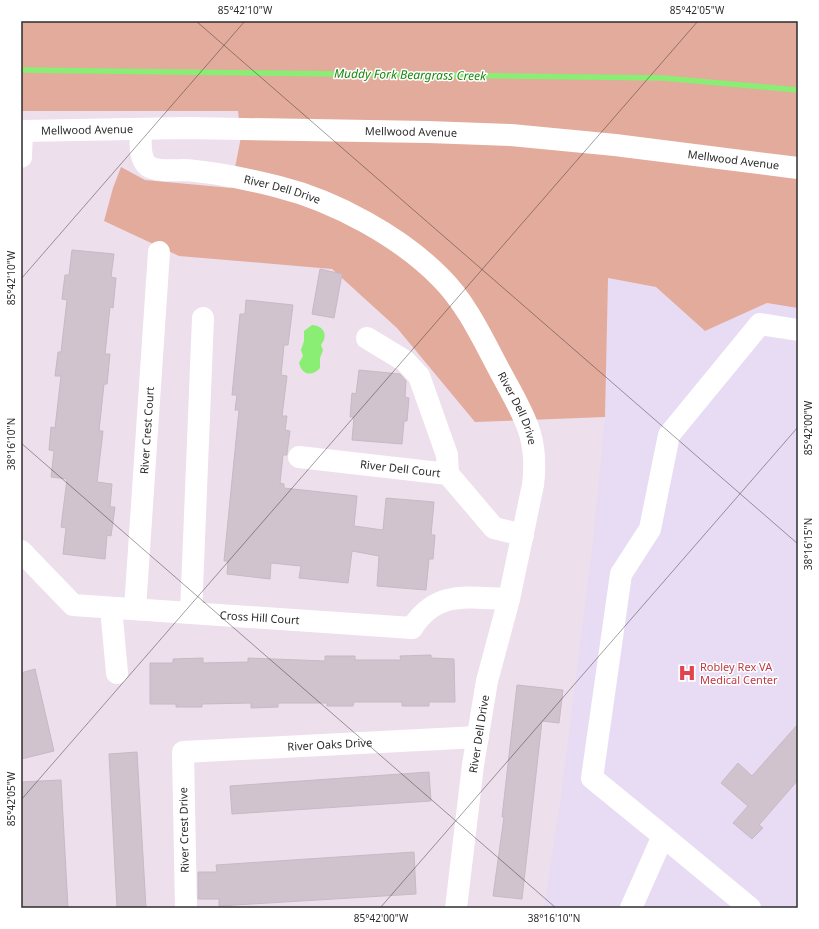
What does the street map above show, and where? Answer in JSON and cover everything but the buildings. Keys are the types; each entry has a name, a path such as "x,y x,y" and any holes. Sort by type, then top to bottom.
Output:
{"street":[{"name":"Mellwood Avenue","path":"22,131 141,129 428,132 511,135 615,145 798,168"},
{"name":"River Dell Drive","path":"141,129 142,158 149,167 219,173 281,188 338,208 401,244 442,278 462,303 477,328 531,432 534,444 535,469 524,535 487,681 478,737 456,908"},
{"path":"21,157 22,131"},
{"name":"River Crest Court","path":"135,609 159,252"},
{"path":"191,613 203,318"},
{"path":"750,908 592,778 621,574 650,529 669,435 760,324 798,330"},
{"path":"367,338 405,361 418,376 447,455 448,474"},
{"name":"River Dell Court","path":"299,457 448,474 494,528 524,535"},
{"name":"Cross Hill Court","path":"21,552 73,605 412,628 420,615 432,606 448,599 509,599"},
{"path":"111,608 117,673"},
{"name":"River Oaks Drive","path":"183,752 478,737"},
{"name":"River Crest Drive","path":"183,752 186,908"},
{"path":"631,908 663,836"}],"shaded area":[{"path":"21,21 798,21 798,308 767,303 705,331 656,287 608,278 605,417 475,422 397,328 332,269 179,256 104,221 113,188 121,167 145,180 231,188 241,137 238,111 21,111"},
{"name":"Robley Rex VA Medical Center","path":"607,278 656,287 705,331 767,303 798,308 798,908 544,908 561,795 592,550 605,417"},
{"path":"312,325 320,327 325,335 321,345 323,350 320,358 320,368 311,374 302,370 299,363 303,356 301,350 304,341 304,331"}],"waterway":[{"name":"Muddy Fork Beargrass Creek","path":"21,70 663,78 798,90"}],"place":[{"name":"Robley Rex VA Medical Center","path":"687,673"}]}
